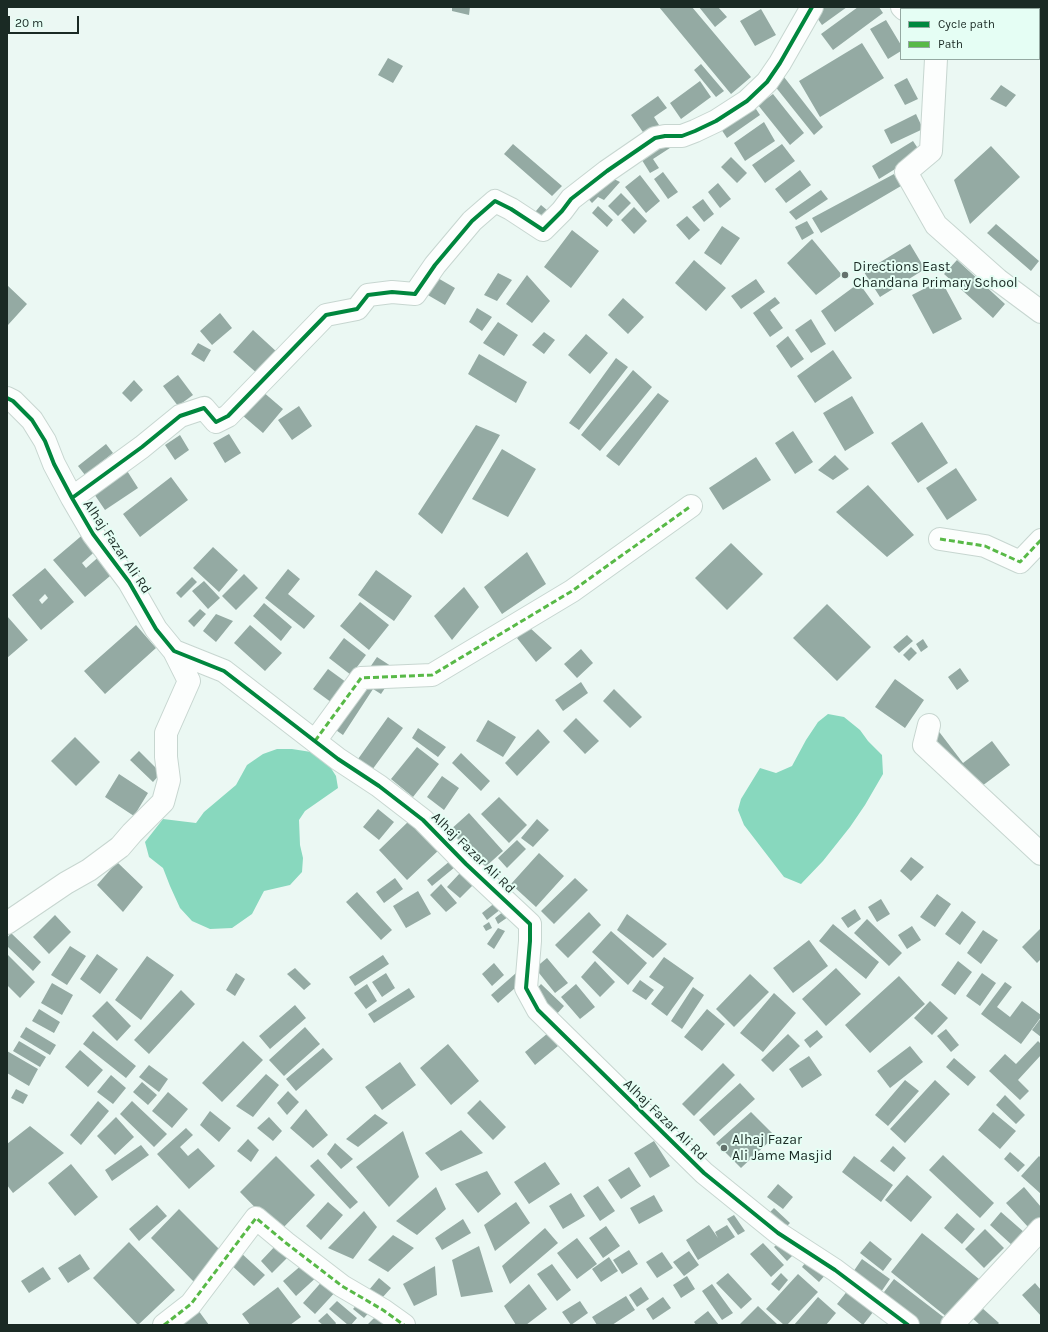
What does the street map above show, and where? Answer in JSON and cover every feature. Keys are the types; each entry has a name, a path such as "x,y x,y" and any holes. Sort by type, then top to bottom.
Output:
{"street":[{"path":"72,498 142,447 180,416 204,408 216,422 228,416 326,315 357,309 368,295 392,292 415,294 435,265 472,221 495,201 511,209 543,230 562,211 571,199 606,171 655,138 665,136 682,136 695,131 716,121 747,101 767,82 780,63 812,7"},
{"path":"936,60 931,151 906,172 936,225 998,280 1041,312"},
{"name":"Alhaj Fazar Ali Rd","path":"7,398 32,420 45,440 54,464 93,534 129,582 156,629 174,652 224,671 338,759 379,786 423,820 466,864 530,924 526,988 538,1010 704,1173 778,1233 835,1270 908,1325"},
{"path":"315,741 361,678 432,675 572,591 691,506"},
{"path":"940,539 985,546 1020,562 1041,540"},
{"path":"7,923 66,883 90,870 120,847 163,802 170,780 166,757 166,732 189,681 174,652"},
{"path":"929,725 924,744 1041,854"},
{"path":"164,1325 191,1304 256,1218 342,1286 383,1310 404,1325"},
{"path":"952,1325 1041,1229"}],"shaded area":[{"path":"828,714 844,717 860,730 868,741 882,755 883,774 850,827 823,861 801,884 784,877 744,825 738,810 741,799 760,768 776,773 792,766 818,722"},
{"path":"277,749 292,749 311,752 327,762 336,776 338,788 305,811 299,820 300,845 303,858 302,872 290,885 264,891 252,914 232,928 210,929 192,921 180,908 163,868 149,857 145,842 163,819 196,823 204,812 236,785 247,765 263,754"}],"building":[{"path":"452,7 470,7 469,15 452,11"},
{"path":"659,7 692,7 751,77 731,94"},
{"path":"699,7 718,7 727,17 715,27"},
{"path":"814,7 847,7 822,25 811,9"},
{"path":"858,7 879,7 883,13 833,50 821,34"},
{"path":"761,9 776,35 755,46 740,21"},
{"path":"886,20 900,43 900,52 888,59 870,29"},
{"path":"862,43 884,78 820,117 799,81"},
{"path":"388,58 403,66 393,83 378,75"},
{"path":"701,64 724,91 716,97 694,70"},
{"path":"784,77 823,127 814,135 774,85"},
{"path":"907,78 918,99 905,105 894,85"},
{"path":"700,81 711,97 681,119 670,103"},
{"path":"1001,85 1016,95 1006,107 990,99"},
{"path":"773,94 804,133 790,145 758,105"},
{"path":"658,96 667,108 654,117 659,125 645,135 631,115"},
{"path":"752,103 760,115 727,138 719,126"},
{"path":"916,114 923,129 891,144 884,130"},
{"path":"764,122 775,141 745,161 734,143"},
{"path":"668,138 673,146 653,159 659,168 650,173 640,157"},
{"path":"913,141 921,153 879,179 872,166"},
{"path":"513,144 562,186 552,196 504,154"},
{"path":"782,144 795,161 765,183 752,165"},
{"path":"991,146 1020,177 970,224 954,180"},
{"path":"731,157 747,173 737,183 721,167"},
{"path":"800,170 811,185 786,203 775,189"},
{"path":"663,172 678,192 668,199 654,179"},
{"path":"894,174 901,186 821,233 812,218"},
{"path":"606,175 620,182 604,200 598,197 592,203 585,195"},
{"path":"640,175 660,201 646,213 625,187"},
{"path":"718,183 731,199 720,208 708,192"},
{"path":"821,190 828,199 796,220 789,212"},
{"path":"621,193 631,203 618,216 608,206"},
{"path":"703,199 714,214 704,222 692,207"},
{"path":"541,205 554,216 531,217"},
{"path":"598,206 613,220 607,227 592,213"},
{"path":"634,207 647,221 634,234 621,220"},
{"path":"687,216 700,230 689,240 676,225"},
{"path":"807,221 814,233 802,240 795,227"},
{"path":"996,224 1039,261 1031,271 987,233"},
{"path":"722,226 740,238 721,265 704,253"},
{"path":"572,230 599,251 571,288 544,267"},
{"path":"812,239 842,275 816,295 787,263"},
{"path":"910,244 925,269 880,297 864,272"},
{"path":"694,260 726,288 706,311 675,283"},
{"path":"957,260 1005,304 993,318 944,274"},
{"path":"498,273 512,280 497,301 484,295"},
{"path":"527,275 550,301 532,323 506,304"},
{"path":"436,277 455,288 445,305 426,294"},
{"path":"756,279 765,292 741,309 731,296"},
{"path":"941,280 962,319 933,334 912,295"},
{"path":"859,283 874,304 835,332 821,311"},
{"path":"7,285 27,304 8,325 7,324"},
{"path":"775,297 780,303 770,310 783,328 770,337 753,313"},
{"path":"623,298 644,317 628,334 608,315"},
{"path":"477,308 492,317 482,331 469,322"},
{"path":"220,313 232,328 212,345 200,331"},
{"path":"811,319 826,344 811,353 795,330"},
{"path":"498,322 518,335 504,356 483,343"},
{"path":"253,330 278,353 259,375 233,352"},
{"path":"544,332 555,340 544,354 532,345"},
{"path":"586,334 608,353 590,374 568,355"},
{"path":"788,336 804,359 791,368 776,346"},
{"path":"198,343 211,350 204,362 191,354"},
{"path":"833,350 852,378 815,403 797,376"},
{"path":"479,354 527,382 516,403 468,374"},
{"path":"616,358 628,367 579,430 569,423"},
{"path":"633,370 652,387 600,451 581,435"},
{"path":"178,375 193,395 178,406 163,386"},
{"path":"134,380 143,390 131,402 122,393"},
{"path":"262,391 283,409 263,433 242,415"},
{"path":"658,393 669,401 619,466 606,456"},
{"path":"852,396 874,433 845,451 823,413"},
{"path":"299,406 312,426 292,440 278,420"},
{"path":"922,422 948,463 918,483 891,443"},
{"path":"476,425 500,435 442,534 418,514"},
{"path":"793,431 813,462 795,474 775,443"},
{"path":"229,434 241,453 225,463 213,443"},
{"path":"180,435 189,450 175,460 165,445"},
{"path":"106,444 113,453 85,475 78,466"},
{"path":"502,449 536,469 508,517 472,499"},
{"path":"835,455 849,469 833,480 818,470"},
{"path":"756,457 771,480 723,510 709,488"},
{"path":"124,466 138,488 105,510 90,488"},
{"path":"956,468 977,500 947,520 926,488"},
{"path":"171,477 188,500 140,537 123,514"},
{"path":"868,485 914,535 887,557 836,512"},
{"path":"86,532 100,547 82,563 86,568 102,554 116,571 85,597 53,560"},
{"path":"731,543 763,574 727,610 695,578"},
{"path":"213,547 238,570 219,592 193,568"},
{"path":"527,552 546,584 502,614 484,587"},
{"path":"45,568 74,602 41,630 12,595","holes":["45,594 48,598 42,604 39,600"]},
{"path":"288,569 300,579 288,594 315,616 304,629 265,598"},
{"path":"376,570 412,596 394,621 358,595"},
{"path":"244,574 258,588 236,610 222,596"},
{"path":"192,577 197,582 181,598 176,593"},
{"path":"204,581 220,598 208,609 192,591"},
{"path":"464,587 479,607 452,640 434,616"},
{"path":"360,602 389,625 369,650 340,626"},
{"path":"264,603 292,627 281,641 253,616"},
{"path":"827,604 871,647 837,681 793,638"},
{"path":"200,609 206,614 194,627 188,621"},
{"path":"216,614 233,621 216,642 203,631"},
{"path":"7,616 28,640 7,658"},
{"path":"136,625 156,648 105,694 84,671"},
{"path":"250,625 282,653 265,671 234,643"},
{"path":"529,627 552,648 536,662 517,638"},
{"path":"907,635 913,641 899,653 893,647"},
{"path":"344,638 366,655 351,675 329,658"},
{"path":"923,639 928,647 921,652 916,644"},
{"path":"911,647 917,653 909,661 903,655"},
{"path":"581,649 593,663 577,678 564,664"},
{"path":"377,657 397,670 381,694 373,689 343,735 330,726"},
{"path":"960,668 969,681 957,690 948,677"},
{"path":"328,669 350,685 335,705 313,689"},
{"path":"895,679 924,700 905,728 875,707"},
{"path":"581,682 588,693 563,711 555,700"},
{"path":"614,689 642,717 630,728 603,701"},
{"path":"388,717 403,728 372,770 358,759"},
{"path":"576,718 599,741 585,754 563,731"},
{"path":"488,720 516,737 503,757 476,741"},
{"path":"418,728 446,747 438,757 412,738"},
{"path":"538,729 550,742 517,776 505,763"},
{"path":"937,729 963,763 992,741 1010,765 966,798 923,740"},
{"path":"75,737 100,762 76,786 51,761"},
{"path":"417,747 439,764 413,797 391,779"},
{"path":"139,751 161,773 153,782 130,760"},
{"path":"461,753 490,781 481,791 452,763"},
{"path":"119,774 148,793 134,816 105,797"},
{"path":"442,776 459,788 444,810 427,797"},
{"path":"499,797 527,825 509,843 481,814"},
{"path":"378,809 394,822 379,840 363,827"},
{"path":"469,813 503,851 483,869 449,831"},
{"path":"411,819 440,849 407,880 379,850"},
{"path":"537,819 549,830 533,847 521,838"},
{"path":"517,840 526,849 507,868 498,858"},
{"path":"539,853 564,876 536,907 511,884"},
{"path":"911,857 924,867 911,881 900,871"},
{"path":"450,861 455,867 432,886 427,880"},
{"path":"117,862 143,887 123,912 97,885"},
{"path":"460,873 473,885 460,898 447,887"},
{"path":"395,878 403,889 384,903 376,892"},
{"path":"575,878 588,890 554,924 541,911"},
{"path":"441,884 457,903 446,912 430,895"},
{"path":"418,891 431,914 406,928 393,906"},
{"path":"357,892 392,930 381,940 346,902"},
{"path":"937,894 951,904 935,927 920,917"},
{"path":"881,899 890,914 877,922 868,907"},
{"path":"496,902 501,909 487,920 482,913"},
{"path":"855,909 861,919 848,928 841,918"},
{"path":"504,911 508,917 498,924 495,918"},
{"path":"962,911 976,922 960,945 945,934"},
{"path":"589,912 601,925 568,958 555,945"},
{"path":"627,914 667,944 653,958 617,930"},
{"path":"55,915 71,932 49,954 33,937"},
{"path":"867,919 902,953 889,966 854,933"},
{"path":"489,922 492,928 486,931 483,926"},
{"path":"833,924 879,962 866,979 819,941"},
{"path":"912,926 921,940 907,949 898,935"},
{"path":"498,928 505,931 494,949 487,944"},
{"path":"1041,928 1041,959 1037,963 1022,947"},
{"path":"983,930 998,940 981,964 967,953"},
{"path":"611,931 647,963 628,985 592,952"},
{"path":"11,933 41,962 33,971 7,946 7,938"},
{"path":"809,940 828,966 793,993 773,968"},
{"path":"70,946 86,956 67,985 51,975"},
{"path":"7,954 35,982 20,998 7,985"},
{"path":"97,954 118,969 100,994 80,979"},
{"path":"383,955 389,964 355,986 349,977"},
{"path":"147,956 174,975 141,1020 115,1000"},
{"path":"664,957 694,978 667,1016 651,1004 664,987 649,977"},
{"path":"547,958 568,983 555,993 535,968"},
{"path":"595,961 615,982 600,997 581,977"},
{"path":"958,961 972,972 955,995 941,985"},
{"path":"494,963 504,975 492,986 482,974"},
{"path":"524,966 523,981 498,1003 491,995"},
{"path":"295,968 311,984 304,990 287,974"},
{"path":"836,968 861,994 826,1026 802,999"},
{"path":"236,973 245,979 235,996 226,990"},
{"path":"386,973 395,988 382,997 372,982"},
{"path":"982,973 996,983 980,1006 966,996"},
{"path":"750,974 769,992 734,1027 716,1009"},
{"path":"899,976 925,1004 870,1053 845,1025"},
{"path":"640,980 654,990 646,1000 632,991"},
{"path":"1005,982 1012,987 997,1007 1010,1017 1022,1001 1041,1015 1021,1044 981,1014"},
{"path":"52,983 73,995 62,1015 41,1003"},
{"path":"367,984 377,1001 366,1009 354,993"},
{"path":"541,984 564,1006 555,1016 532,994"},
{"path":"576,984 595,1007 580,1019 561,997"},
{"path":"693,987 704,995 682,1029 671,1021"},
{"path":"409,988 415,997 374,1023 368,1014"},
{"path":"181,990 195,1004 149,1054 134,1040"},
{"path":"774,993 796,1013 763,1052 740,1033"},
{"path":"107,1001 131,1026 117,1041 92,1016"},
{"path":"930,1001 948,1018 932,1035 914,1018"},
{"path":"295,1005 306,1018 270,1049 259,1036"},
{"path":"39,1009 60,1022 54,1033 32,1021"},
{"path":"707,1009 725,1024 702,1051 684,1037"},
{"path":"1041,1018 1041,1037 1032,1030"},
{"path":"26,1027 56,1045 50,1055 20,1037"},
{"path":"305,1027 320,1044 284,1076 269,1060"},
{"path":"946,1029 959,1045 951,1052 937,1036"},
{"path":"817,1030 823,1037 810,1048 804,1040"},
{"path":"93,1031 136,1066 126,1078 83,1044"},
{"path":"548,1033 558,1046 535,1065 525,1052"},
{"path":"788,1034 800,1046 773,1072 761,1060"},
{"path":"19,1041 46,1057 40,1067 13,1051"},
{"path":"243,1041 263,1060 222,1102 202,1083"},
{"path":"1038,1041 1041,1044 1041,1055 1018,1080 1029,1091 1020,1100 989,1071 1005,1054 1016,1064"},
{"path":"448,1044 479,1081 451,1105 420,1068"},
{"path":"910,1046 923,1062 890,1088 877,1071"},
{"path":"323,1048 333,1059 296,1091 286,1079"},
{"path":"80,1050 103,1070 88,1087 65,1067"},
{"path":"7,1051 38,1069 29,1086 7,1073"},
{"path":"809,1056 822,1075 802,1088 789,1069"},
{"path":"954,1058 976,1077 968,1086 946,1067"},
{"path":"400,1062 416,1085 382,1110 365,1087"},
{"path":"723,1063 735,1075 694,1116 682,1104"},
{"path":"149,1065 168,1079 159,1092 139,1077"},
{"path":"266,1074 279,1085 253,1117 236,1106"},
{"path":"111,1075 126,1088 113,1104 97,1092"},
{"path":"905,1080 919,1091 888,1126 875,1115"},
{"path":"935,1080 950,1094 905,1143 890,1129"},
{"path":"142,1082 157,1095 148,1105 133,1092"},
{"path":"740,1083 755,1099 714,1136 699,1120"},
{"path":"16,1089 28,1095 23,1104 11,1098"},
{"path":"288,1091 299,1102 287,1115 277,1103"},
{"path":"168,1092 188,1109 172,1128 152,1111"},
{"path":"1005,1095 1025,1115 1016,1124 996,1105"},
{"path":"480,1100 506,1127 493,1140 467,1113"},
{"path":"98,1101 109,1111 81,1145 70,1135"},
{"path":"132,1101 167,1134 154,1147 120,1114"},
{"path":"306,1109 328,1135 313,1148 290,1128"},
{"path":"210,1111 231,1128 219,1142 200,1125"},
{"path":"751,1112 775,1136 741,1168 716,1143"},
{"path":"993,1112 1016,1131 1000,1149 978,1130"},
{"path":"375,1114 388,1123 358,1147 346,1139"},
{"path":"116,1117 134,1137 115,1155 97,1136"},
{"path":"269,1117 282,1131 273,1141 257,1128"},
{"path":"30,1126 64,1153 13,1193 7,1185 7,1144"},
{"path":"186,1128 193,1135 180,1147 188,1156 198,1148 215,1166 189,1189 157,1154"},
{"path":"461,1130 483,1153 441,1171 425,1153"},
{"path":"403,1131 419,1177 389,1207 356,1167"},
{"path":"248,1139 259,1150 251,1162 237,1151"},
{"path":"654,1141 670,1166 650,1178 634,1153"},
{"path":"335,1143 353,1159 341,1169 327,1154"},
{"path":"141,1145 149,1155 112,1181 105,1170"},
{"path":"893,1146 906,1158 894,1172 880,1161"},
{"path":"1010,1152 1025,1165 1018,1172 1004,1159"},
{"path":"943,1155 994,1203 980,1218 929,1170"},
{"path":"276,1156 315,1195 279,1232 240,1192"},
{"path":"854,1156 893,1185 881,1202 842,1172"},
{"path":"1039,1156 1041,1158 1041,1194 1021,1176"},
{"path":"318,1159 358,1202 350,1209 310,1166"},
{"path":"545,1162 560,1184 529,1204 514,1182"},
{"path":"71,1164 98,1197 75,1216 48,1183"},
{"path":"629,1167 641,1186 621,1199 608,1180"},
{"path":"487,1171 501,1194 478,1213 455,1184"},
{"path":"907,1175 932,1197 911,1222 885,1200"},
{"path":"778,1184 793,1197 783,1209 767,1197"},
{"path":"598,1186 615,1211 600,1221 583,1196"},
{"path":"436,1187 446,1209 417,1235 396,1221"},
{"path":"1024,1187 1041,1207 1041,1218 1029,1228 1006,1203"},
{"path":"571,1193 585,1216 563,1229 549,1206"},
{"path":"654,1195 663,1211 639,1224 630,1208"},
{"path":"328,1202 343,1215 321,1240 306,1226"},
{"path":"516,1202 530,1223 495,1251 484,1225"},
{"path":"157,1205 167,1216 139,1241 129,1229"},
{"path":"774,1208 790,1223 781,1232 765,1217"},
{"path":"179,1209 223,1253 194,1282 151,1238"},
{"path":"364,1211 377,1227 353,1259 328,1248"},
{"path":"1001,1212 1025,1233 1013,1246 990,1225"},
{"path":"957,1213 975,1229 962,1244 944,1228"},
{"path":"734,1215 745,1231 738,1235 727,1219"},
{"path":"463,1219 471,1233 442,1250 435,1238"},
{"path":"709,1225 718,1238 715,1232 727,1225 735,1237 698,1260 686,1240"},
{"path":"606,1226 620,1246 603,1258 589,1238"},
{"path":"545,1228 558,1243 510,1284 502,1266"},
{"path":"985,1229 1004,1248 984,1268 965,1249"},
{"path":"922,1233 979,1279 948,1318 891,1272"},
{"path":"393,1235 414,1248 388,1272 368,1260"},
{"path":"577,1238 597,1264 577,1279 557,1253"},
{"path":"783,1238 797,1251 787,1261 774,1247"},
{"path":"870,1241 892,1259 883,1271 860,1253"},
{"path":"129,1242 175,1290 138,1325 93,1278"},
{"path":"278,1243 290,1255 272,1273 261,1261"},
{"path":"763,1243 784,1265 771,1277 750,1254"},
{"path":"479,1246 493,1292 461,1297 452,1260"},
{"path":"629,1250 638,1264 622,1274 613,1260"},
{"path":"689,1251 699,1265 684,1276 673,1262"},
{"path":"240,1252 265,1275 254,1286 229,1263"},
{"path":"662,1252 673,1268 657,1278 646,1262"},
{"path":"80,1254 90,1269 68,1283 58,1268"},
{"path":"609,1257 618,1271 601,1282 592,1269"},
{"path":"809,1258 827,1273 819,1282 802,1267"},
{"path":"862,1259 890,1279 879,1295 851,1275"},
{"path":"303,1264 320,1274 296,1296 283,1281"},
{"path":"552,1264 571,1290 557,1301 537,1274"},
{"path":"435,1266 437,1295 414,1306 403,1284"},
{"path":"43,1267 51,1279 29,1293 21,1281"},
{"path":"728,1273 752,1299 741,1309 716,1283"},
{"path":"781,1273 788,1280 779,1291 771,1284"},
{"path":"798,1274 818,1292 787,1325 784,1325 766,1309"},
{"path":"687,1276 695,1289 681,1298 673,1285"},
{"path":"325,1278 338,1289 315,1314 303,1303"},
{"path":"379,1278 391,1288 364,1318 353,1309"},
{"path":"894,1279 946,1319 941,1325 919,1325 881,1296"},
{"path":"1035,1283 1041,1290 1041,1316 1022,1295"},
{"path":"529,1284 547,1309 526,1325 516,1325 504,1306"},
{"path":"712,1284 733,1313 722,1320 702,1291"},
{"path":"852,1285 877,1307 863,1325 837,1304"},
{"path":"278,1287 301,1317 290,1325 250,1325 242,1314"},
{"path":"641,1287 649,1299 637,1307 629,1295"},
{"path":"626,1296 635,1310 612,1325 597,1325 592,1317"},
{"path":"663,1297 671,1308 653,1320 646,1309"},
{"path":"818,1297 836,1313 826,1325 794,1325"},
{"path":"337,1301 357,1318 351,1325 348,1325 329,1309"},
{"path":"580,1301 588,1313 571,1325 562,1312"},
{"path":"758,1306 778,1325 739,1325"},
{"path":"981,1307 999,1323 997,1325 980,1325 971,1317"},
{"path":"198,1310 209,1325 176,1325"},
{"path":"708,1311 719,1325 696,1325 694,1322"},
{"path":"327,1313 336,1323 335,1325 323,1325 318,1321"},
{"path":"379,1313 391,1325 367,1325"}],"marked path":[{"path":"315,741 361,678 432,675 572,591 691,506"},
{"path":"940,539 985,546 1020,562 1041,540"},
{"path":"164,1325 191,1304 256,1218 342,1286 383,1310 404,1325"}],"cycle path":[{"path":"72,498 142,447 180,416 204,408 216,422 228,416 326,315 357,309 368,295 392,292 415,294 435,265 472,221 495,201 511,209 543,230 562,211 571,199 607,171 655,138 665,136 682,136 695,131 716,121 747,101 767,82 780,63 812,7"},
{"path":"7,398 13,401 32,420 45,441 54,464 93,534 129,582 156,629 174,651 224,671 338,759 379,786 423,820 466,864 530,924 526,988 538,1010 704,1173 778,1233 835,1270 908,1325"}],"place":[{"name":"Directions East Chandana Primary School","path":"845,275"},
{"name":"Alhaj Fazar Ali Jame Masjid","path":"724,1148"}]}
